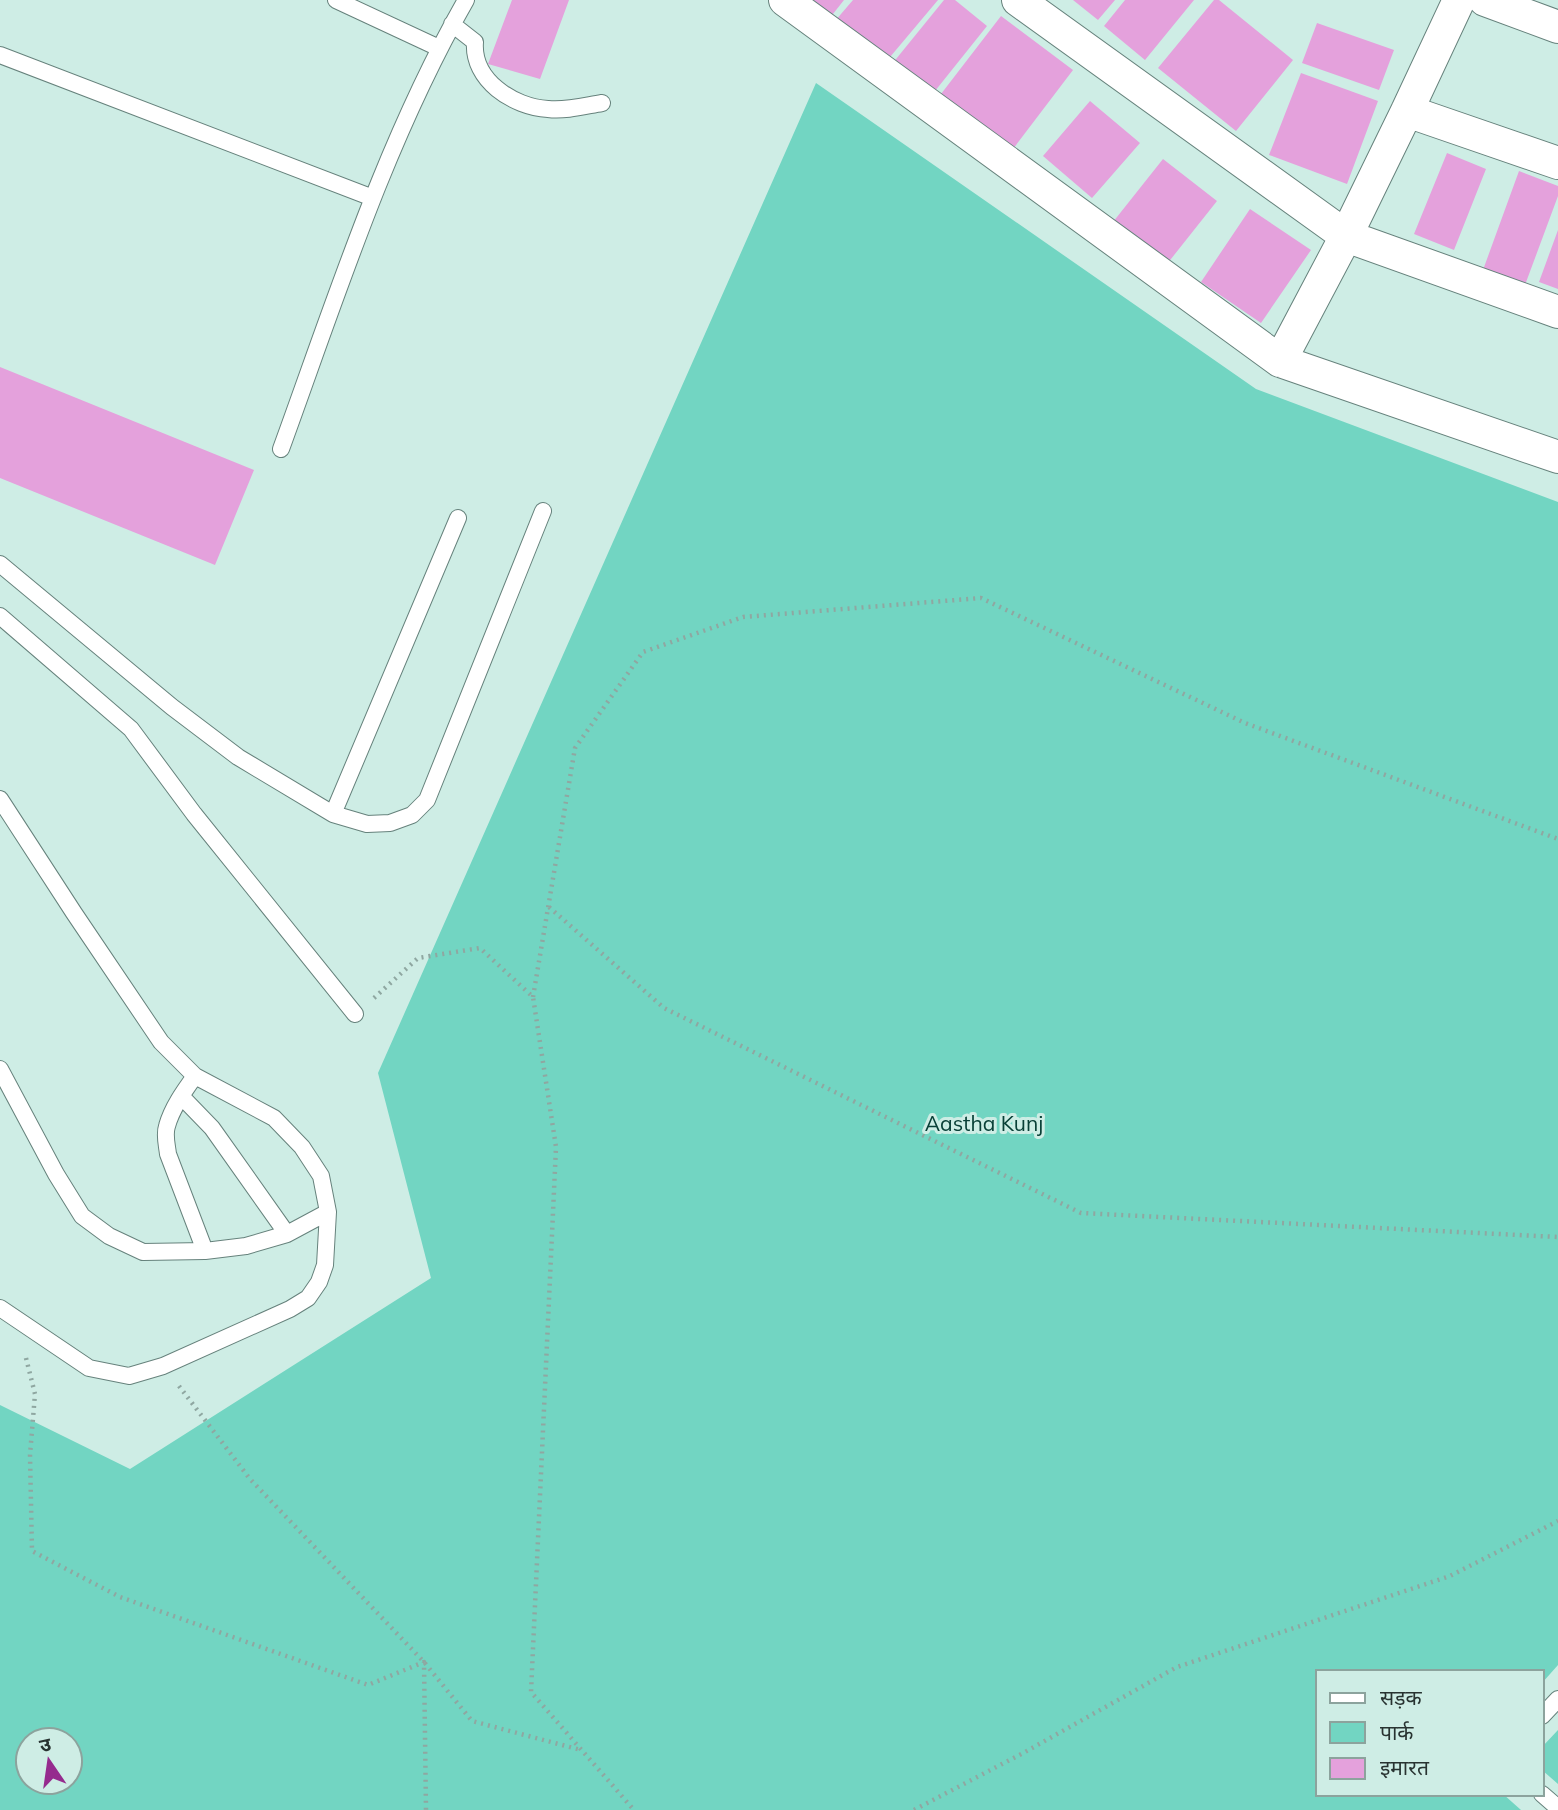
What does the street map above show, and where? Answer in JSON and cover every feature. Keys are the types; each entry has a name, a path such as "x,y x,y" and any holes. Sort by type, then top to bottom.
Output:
{"street":[{"path":"785,0 1280,361 1558,457"},
{"path":"1018,0 1346,236 1558,312"},
{"path":"1280,361 1346,236 1458,0"},
{"path":"1485,0 1558,27"},
{"path":"1407,111 1558,163"}],"lane":[{"path":"336,0 439,48"},
{"path":"281,449 373,198 439,48 466,0"},
{"path":"452,24 475,42 474,52 479,67 489,82 506,96 545,109 564,110 602,103"},
{"path":"0,55 373,198"},
{"path":"0,564 172,707 238,757 333,814 367,824 390,823 412,815 427,800 543,511"},
{"path":"333,814 458,518"},
{"path":"0,616 131,729 194,814 355,1014"},
{"path":"0,799 161,1042 195,1076 274,1118 302,1147 321,1176 328,1212 325,1265 319,1282 308,1298 290,1309 163,1366 129,1376 89,1368 0,1308"},
{"path":"0,1069 56,1174 82,1216 109,1236 143,1252 205,1251 246,1245 287,1234 328,1212"},
{"path":"195,1076 181,1096 166,1128 166,1142 168,1154 205,1251"},
{"path":"181,1096 212,1128 287,1234"},
{"path":"1544,1714 1558,1699"},
{"path":"1544,1796 1558,1808"}],"path":[{"path":"634,1810 531,1692 556,1147 533,997 575,748 643,652 743,617 981,598 1245,723 1558,839"},
{"path":"548,906 664,1008 1081,1213 1558,1237"},
{"path":"355,1014 418,958 480,948 533,997"},
{"path":"18,1321 35,1394 30,1455 32,1551 120,1597 368,1685 424,1662"},
{"path":"163,1366 250,1479 424,1662 472,1721 582,1750"},
{"path":"914,1810 1177,1667 1450,1576 1558,1521"},
{"path":"424,1662 426,1810"}],"green space":[{"name":"Aastha Kunj","path":"816,83 1256,389 1558,502 1558,1665 1544,1681 1544,1670 1316,1670 1316,1796 1505,1796 1521,1810 0,1810 0,1405 130,1469 431,1278 378,1073"},
{"path":"1558,1730 1558,1784 1544,1772 1544,1745"}],"building":[{"path":"512,0 569,0 540,79 488,64"},
{"path":"805,0 844,0 829,19"},
{"path":"853,0 938,0 885,63 835,21"},
{"path":"944,0 955,0 987,26 931,96 892,64"},
{"path":"1073,0 1115,0 1098,20"},
{"path":"1125,0 1194,0 1145,60 1104,26"},
{"path":"1214,0 1219,0 1293,60 1236,131 1158,68"},
{"path":"1001,16 1073,70 1013,149 941,94"},
{"path":"1317,23 1394,50 1379,90 1302,63"},
{"path":"1301,73 1378,101 1347,184 1269,155"},
{"path":"1090,101 1140,143 1092,198 1043,156"},
{"path":"1447,153 1486,169 1454,250 1414,234"},
{"path":"1163,159 1217,201 1167,264 1113,222"},
{"path":"1519,171 1558,186 1558,196 1525,285 1483,270"},
{"path":"1250,209 1311,250 1261,323 1201,282"},
{"path":"1558,230 1558,289 1539,282"},
{"path":"0,367 254,470 215,565 0,478"}]}
